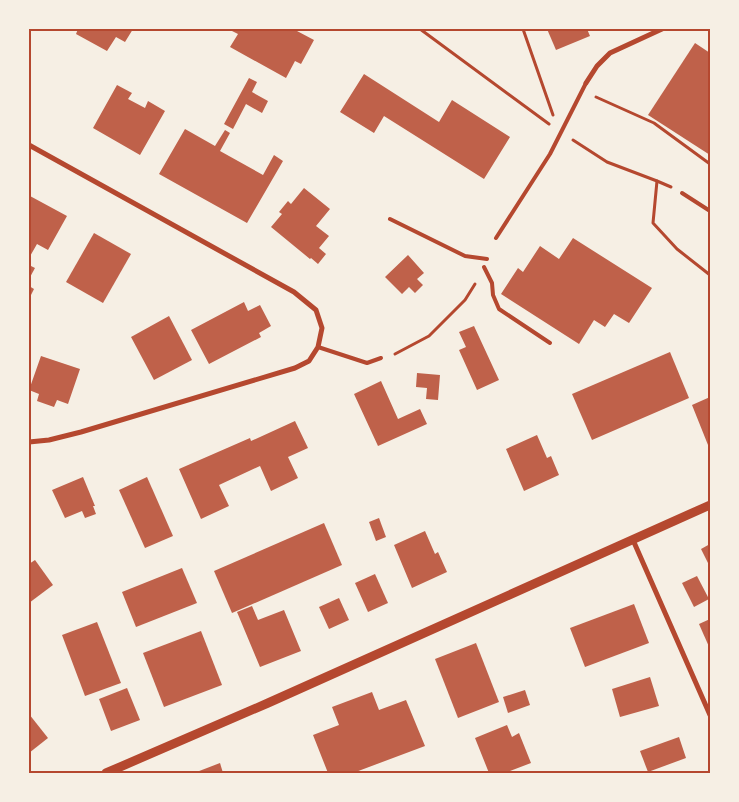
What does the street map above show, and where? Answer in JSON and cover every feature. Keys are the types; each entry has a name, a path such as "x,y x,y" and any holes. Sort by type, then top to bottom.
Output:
{"street":[{"path":"586,82 597,66 610,53 662,29"},
{"path":"29,144 244,263 302,298 316,310 322,328 318,347 309,361 295,368 81,432 49,440 29,442"},
{"path":"106,773 268,703 710,505"},
{"path":"633,540 710,715"}],"lane":[{"path":"496,238 550,154 586,82"},
{"path":"682,193 710,211"},
{"path":"390,219 465,256 487,259"},
{"path":"484,267 492,283 493,295 499,309 550,343"},
{"path":"318,347 367,363 381,358"}],"path":[{"path":"420,29 560,132 607,162 657,180 682,193"},
{"path":"523,29 560,132"},
{"path":"582,91 654,123 710,164"},
{"path":"657,180 653,223 677,249 710,275"},
{"path":"381,358 394,354 428,336 465,300 484,267"}],"building":[{"path":"78,29 133,29 125,42 116,37 107,51 76,34"},
{"path":"228,29 299,29 297,31 314,40 301,64 295,61 286,78 230,47 238,34"},
{"path":"547,29 587,29 590,36 556,50"},
{"path":"695,43 710,53 710,155 648,115"},
{"path":"364,74 439,122 452,100 510,137 484,179 384,116 374,133 340,112"},
{"path":"249,78 257,82 252,92 268,101 262,113 246,104 233,129 224,124"},
{"path":"117,85 132,93 128,99 145,108 148,101 165,111 140,155 93,128"},
{"path":"185,129 215,146 225,130 230,133 220,151 263,175 274,155 283,161 247,223 159,174"},
{"path":"304,188 330,209 316,226 329,236 319,248 326,254 318,264 271,227 282,214 279,212 288,201 291,204"},
{"path":"30,196 67,216 48,250 37,244 29,258 29,199"},
{"path":"94,233 131,254 103,303 66,282"},
{"path":"573,238 652,288 629,323 614,314 605,327 594,320 579,344 501,294 518,268 523,272 540,246 559,259"},
{"path":"408,255 424,273 417,279 423,285 415,293 409,287 402,294 385,277"},
{"path":"29,265 35,268 29,279"},
{"path":"29,286 34,289 29,299"},
{"path":"244,302 248,311 260,305 271,326 259,333 261,337 209,364 191,330"},
{"path":"169,316 192,360 154,380 131,337"},
{"path":"474,326 499,380 477,390 459,350 466,347 459,332"},
{"path":"670,352 689,398 592,440 572,394"},
{"path":"41,356 80,369 68,404 57,400 54,407 37,401 39,394 29,390"},
{"path":"417,373 440,375 438,400 426,399 427,388 416,387"},
{"path":"381,381 398,419 420,409 427,424 378,446 354,394"},
{"path":"710,397 710,450 692,405"},
{"path":"295,421 308,448 288,457 298,478 271,491 260,466 219,485 229,506 201,519 179,469 250,438 251,441"},
{"path":"537,435 547,458 551,456 559,475 524,491 506,449"},
{"path":"83,477 95,506 93,506 96,514 85,518 82,511 65,518 52,490"},
{"path":"147,477 173,536 145,548 119,490"},
{"path":"379,518 386,537 376,541 369,522"},
{"path":"324,523 342,565 232,613 214,571"},
{"path":"425,531 435,554 438,552 447,572 412,588 394,545"},
{"path":"710,544 710,567 701,549"},
{"path":"35,560 53,585 29,603 29,564"},
{"path":"182,568 197,603 136,627 122,592"},
{"path":"375,574 388,603 368,612 355,583"},
{"path":"697,576 709,599 694,607 682,583"},
{"path":"339,598 349,620 329,629 319,607"},
{"path":"634,604 649,643 585,667 570,628"},
{"path":"252,606 258,620 284,610 301,651 260,667 237,612"},
{"path":"710,619 710,649 699,624"},
{"path":"97,622 121,683 85,696 62,635"},
{"path":"201,631 222,685 164,707 143,653"},
{"path":"476,643 499,702 458,718 435,659"},
{"path":"650,677 659,706 620,717 612,689"},
{"path":"127,688 140,720 111,731 99,699"},
{"path":"525,690 530,705 508,713 503,697"},
{"path":"372,692 379,710 406,700 425,746 353,773 328,773 313,735 339,725 332,707"},
{"path":"29,714 48,738 29,753"},
{"path":"507,725 512,737 519,733 531,763 505,773 489,773 475,738"},
{"path":"679,737 686,758 648,772 640,751"},
{"path":"220,763 223,773 194,773"}]}
